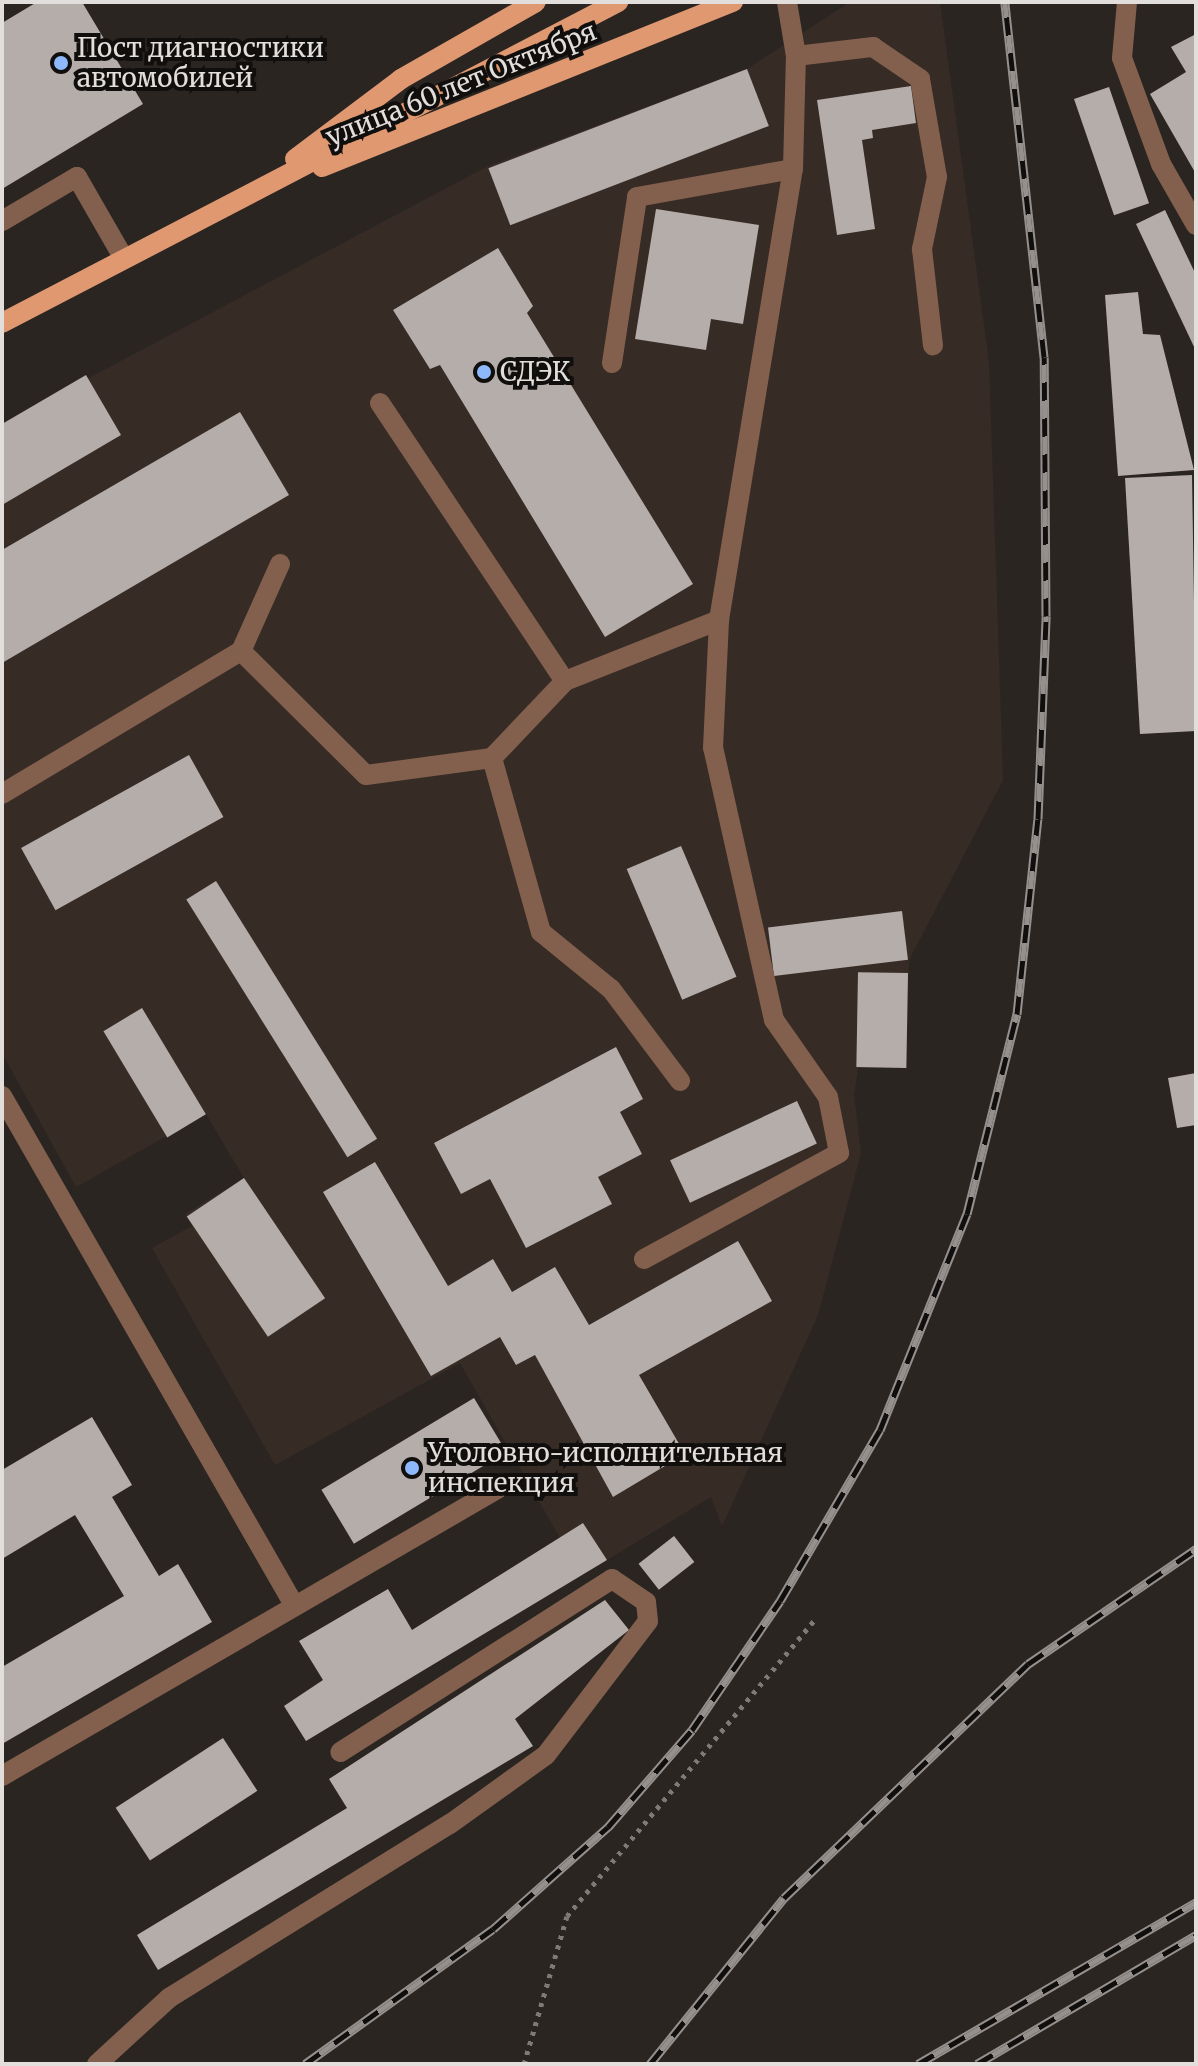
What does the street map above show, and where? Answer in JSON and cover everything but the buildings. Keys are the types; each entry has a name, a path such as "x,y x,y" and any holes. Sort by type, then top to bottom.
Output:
{"main road":[{"name":"улица 60 лет Октября","path":"250,192 401,79 536,2"},
{"name":"улица 60 лет Октября","path":"2,323 123,257 618,2"},
{"name":"улица 60 лет Октября","path":"250,192 429,129 733,2"}],"lane":[{"path":"644,1259 839,1153 828,1097 774,1020 713,748 719,620 793,169 796,56 787,2"},
{"path":"1127,2 1122,58 1161,164 1196,225"},
{"path":"796,56 873,47 920,79 937,177 922,249 933,345"},
{"path":"612,363 637,197 793,169"},
{"path":"2,221 77,177 123,257"},
{"path":"380,403 565,681"},
{"path":"2,794 241,651 280,564"},
{"path":"241,651 275,692 366,775 492,758 565,681 719,620"},
{"path":"492,758 541,932 611,989 680,1081"},
{"path":"2,1096 293,1603"},
{"path":"2,1776 293,1603 499,1488"},
{"path":"97,2064 169,1998 450,1824 546,1755 648,1621 646,1602 612,1579 340,1752"}],"path":[{"path":"524,2064 567,1916 814,1621"}],"shaded area":[{"path":"940,2 989,362 1003,780 909,960 906,1068 858,1068 854,1095 861,1153 818,1315 722,1526 711,1497 607,1560 560,1538 460,1363 275,1465 152,1248 192,1226 185,1214 244,1178 206,1114 76,1187 2,1053 2,424 488,166 747,69 847,4"}],"railway":[{"path":"305,2064 493,1929 608,1827 692,1730 780,1601 880,1430 967,1214 1017,1014 1038,819 1046,616 1044,357 1005,2"},
{"path":"650,2064 784,1898 1028,1664 1196,1549"},
{"path":"918,2064 1196,1902"},
{"path":"977,2064 1196,1935"}],"place":[{"name":"Пост диагностики автомобилей","path":"61,63"},
{"name":"СДЭК","path":"484,372"},
{"name":"Уголовно-исполнительная инспекция","path":"412,1468"}]}
